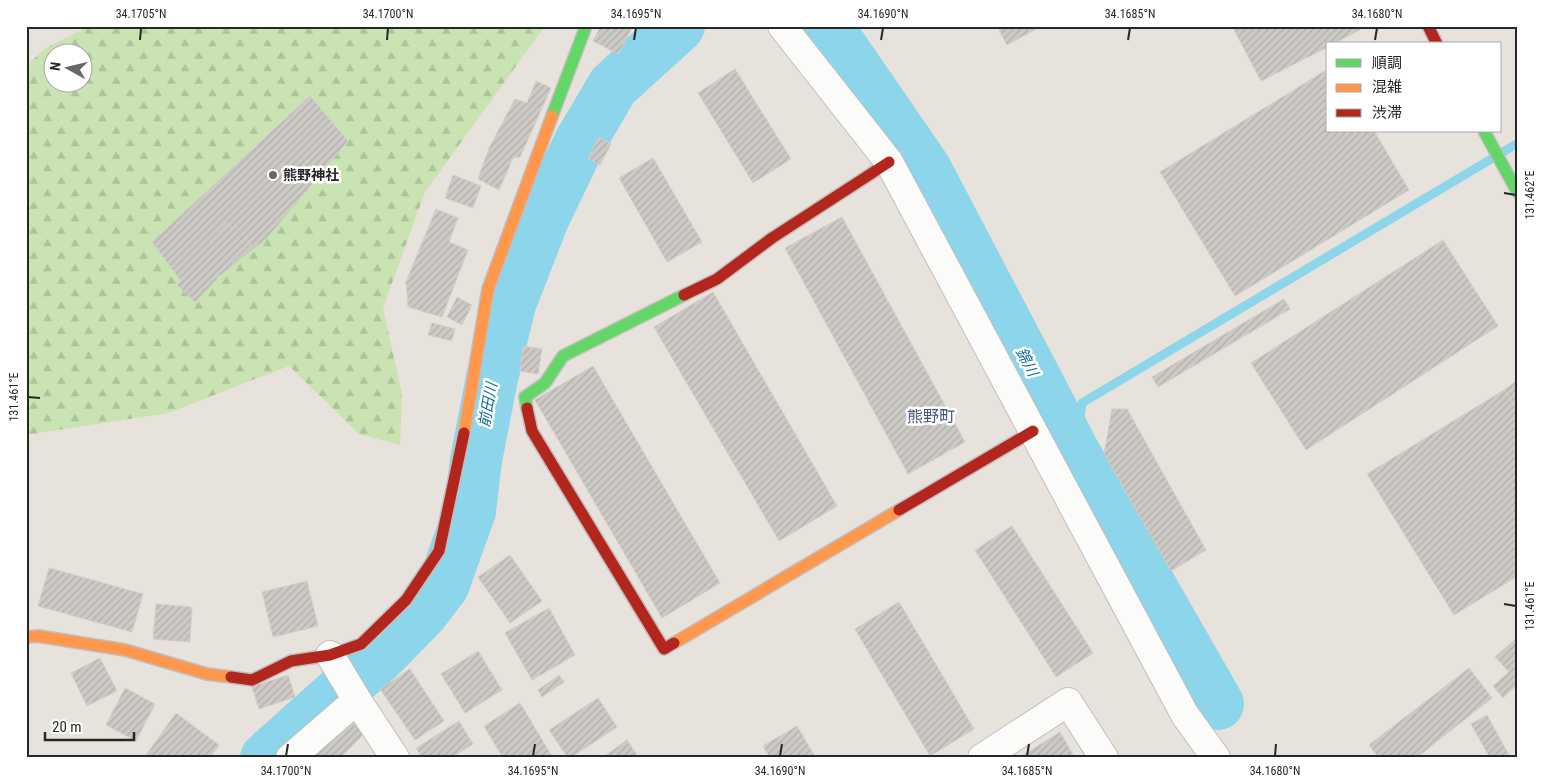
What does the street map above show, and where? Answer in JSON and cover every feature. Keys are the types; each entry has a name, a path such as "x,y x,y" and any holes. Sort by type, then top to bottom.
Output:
{"street":[{"path":"26,637 38,636 125,650 207,674 252,680 292,661 330,655 361,644 406,600 439,551 461,448 488,290 586,26"},
{"path":"782,26 889,162 1185,715 1216,758"},
{"path":"1428,26 1436,42"},
{"path":"1485,132 1518,193"},
{"path":"889,162 772,238 717,279 563,356 545,382 525,397 532,431 664,649 1033,431"},
{"path":"330,655 395,758"},
{"path":"290,758 357,700"},
{"path":"996,754 1068,702 1104,758"}],"green space":[{"path":"89,26 545,26 425,192 383,308 402,394 400,445 359,434 289,366 168,413 26,435 26,65 42,52 42,92 92,92 92,42 58,42"}],"building":[{"path":"601,26 633,26 618,54 593,41"},
{"path":"997,26 1042,26 1007,45"},
{"path":"1232,26 1367,26 1337,42 1326,42 1326,48 1261,81"},
{"path":"735,69 791,159 753,183 698,93"},
{"path":"1326,70 1326,132 1375,132 1409,190 1235,296 1160,172"},
{"path":"536,81 551,88 520,157 513,158 499,190 478,179 489,148 515,99 527,103"},
{"name":"熊野神社","path":"310,96 348,141 267,238 193,297 152,242"},
{"path":"599,137 611,144 600,165 588,158"},
{"path":"653,158 702,242 667,262 619,178"},
{"path":"453,175 481,186 473,208 445,198"},
{"path":"436,209 458,218 449,242 468,250 442,317 408,307 406,282"},
{"path":"842,217 965,442 908,474 785,248"},
{"path":"227,223 233,229 235,226 248,238 246,240 251,245 232,263 230,261 216,276 218,278 195,302 177,285 214,248 209,242"},
{"path":"1443,240 1498,326 1306,450 1251,363"},
{"path":"713,292 837,506 779,541 654,327"},
{"path":"457,297 472,305 462,325 447,317"},
{"path":"1284,299 1290,309 1158,387 1152,377"},
{"path":"432,323 455,329 452,341 428,335"},
{"path":"523,346 542,349 538,374 520,371"},
{"path":"593,366 720,583 662,618 535,400"},
{"path":"1518,380 1518,411 1504,390"},
{"path":"1504,390 1518,411 1518,576 1454,615 1367,474"},
{"path":"1112,409 1127,409 1206,550 1171,571 1104,454"},
{"path":"1012,526 1093,653 1056,677 975,550"},
{"path":"510,555 542,601 510,623 478,577"},
{"path":"49,568 143,594 132,632 38,606"},
{"path":"307,581 318,626 273,637 262,592"},
{"path":"899,602 974,729 930,756 855,629"},
{"path":"156,604 192,607 190,642 153,639"},
{"path":"549,608 575,655 532,680 505,633"},
{"path":"1518,637 1518,684 1503,698 1493,686 1509,672 1495,657"},
{"path":"478,651 502,690 465,713 441,674"},
{"path":"100,658 117,691 87,706 71,673"},
{"path":"1469,668 1492,698 1416,758 1379,758 1369,745"},
{"path":"410,669 444,721 415,740 380,689"},
{"path":"288,675 295,697 259,709 252,687"},
{"path":"559,675 564,682 542,697 538,690"},
{"path":"125,688 155,704 136,741 106,725"},
{"path":"598,698 617,727 568,758 549,730"},
{"path":"520,703 553,758 503,758 484,726"},
{"path":"176,713 219,745 210,758 144,758"},
{"path":"346,715 364,734 340,758 312,758 308,753"},
{"path":"1487,715 1509,758 1490,758 1471,724"},
{"path":"459,721 473,744 451,758 422,758 416,748"},
{"path":"797,726 816,758 770,758 763,746"},
{"path":"1060,732 1075,758 1024,758 1023,755"},
{"path":"627,740 639,758 602,758"}],"waterway":[{"name":"前田川","path":"266,758 381,655 423,612 443,586 470,511 476,460 492,378 510,304 543,219 580,142 613,86 679,26"},
{"name":"錦川","path":"827,26 926,170 1075,454 1218,704"},
{"path":"1075,454 1082,403 1518,143"}],"traffic: fast":[{"path":"552,116 586,26"},
{"path":"1485,132 1518,193"},
{"path":"527,408 525,397 545,383 563,356 684,295"}],"traffic: slow":[{"path":"464,433 488,289 552,116"},
{"path":"674,643 899,510"},
{"path":"26,637 38,636 125,650 207,674 231,677"}],"traffic: jam":[{"path":"1428,26 1436,42"},
{"path":"684,295 717,279 772,238 889,162"},
{"path":"527,408 532,431 664,649 674,643"},
{"path":"899,510 1033,431"},
{"path":"231,677 252,680 291,661 330,655 361,644 406,600 439,551 464,433"}],"place":[{"name":"熊野神社","path":"273,175"}],"district":[{"name":"熊野町","path":"931,416"}]}
